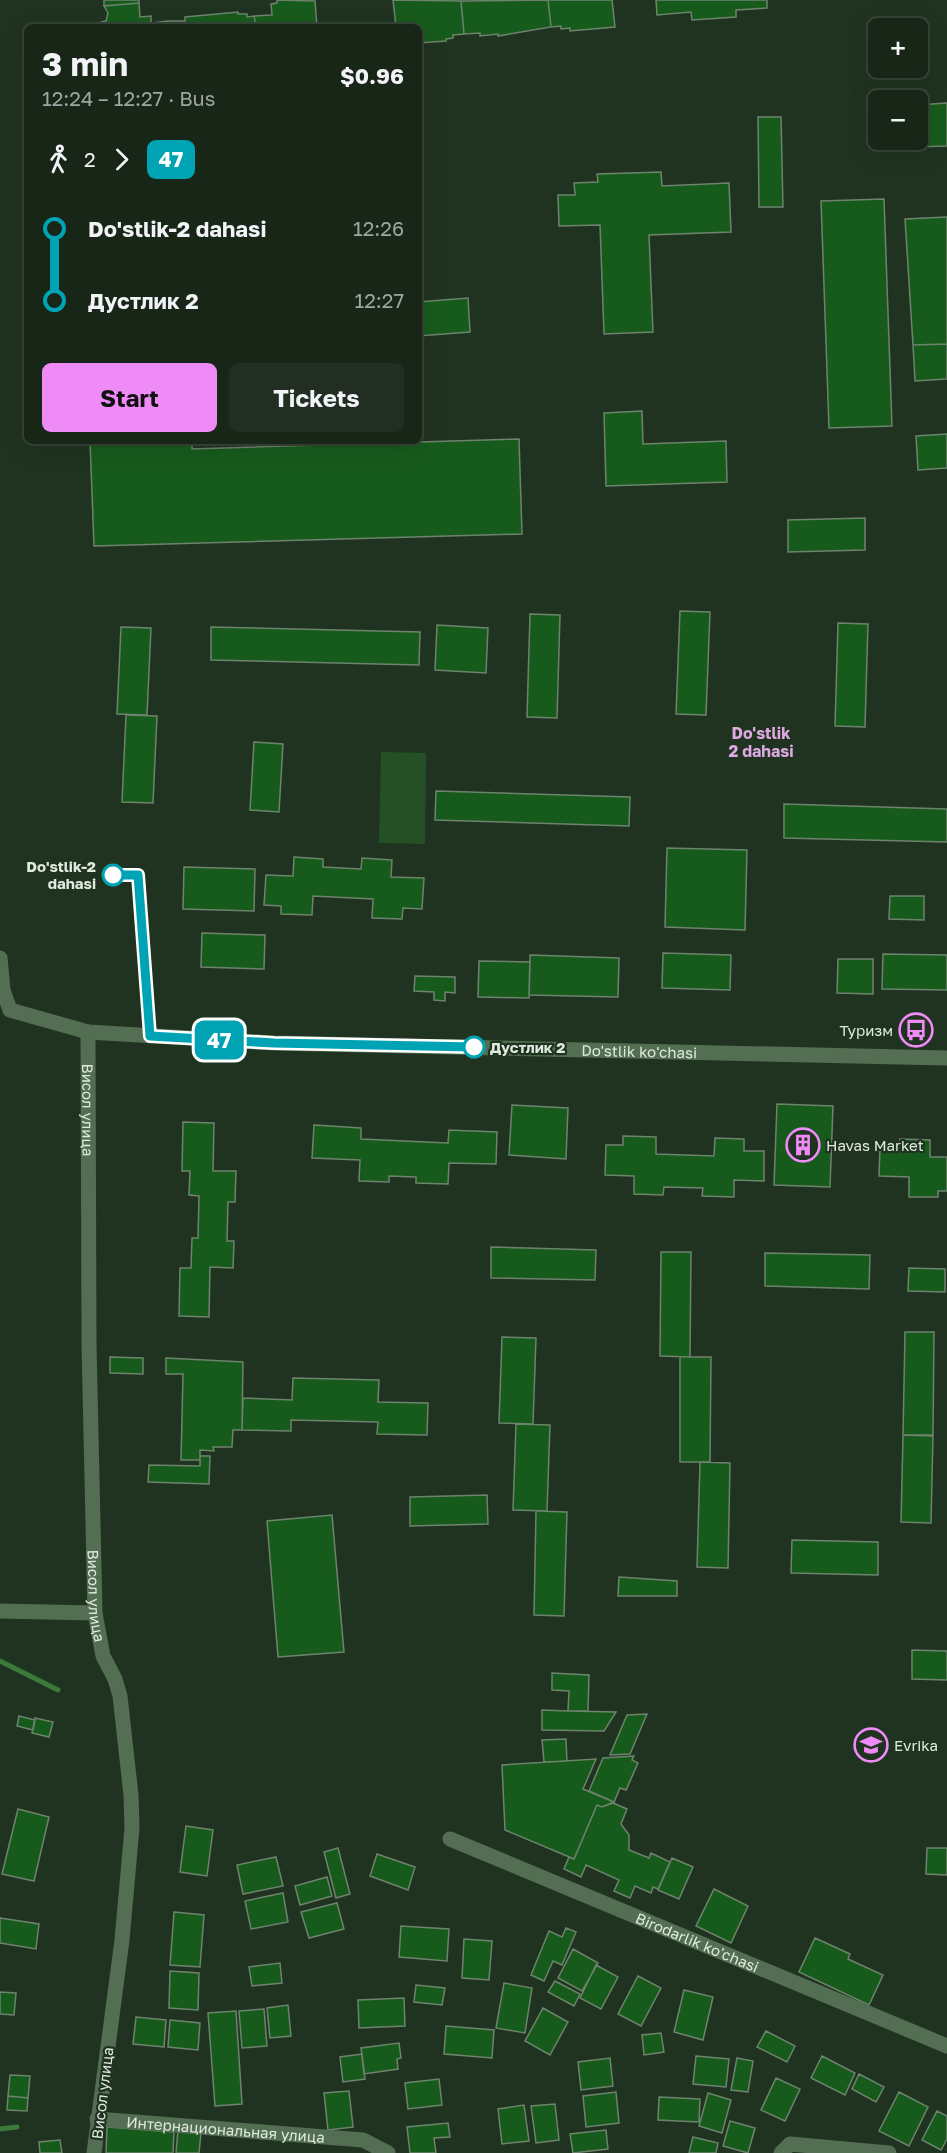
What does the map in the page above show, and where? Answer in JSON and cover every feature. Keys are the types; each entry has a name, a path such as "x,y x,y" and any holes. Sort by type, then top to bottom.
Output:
{"street":[{"name":"Do'stlik ko'chasi","path":"0,958 3,990 10,1010 45,1022 88,1032 274,1043 947,1058"},
{"name":"Висол улица","path":"88,1032 89,1344 95,1613 103,1656 115,1678 120,1696 131,1795 132,1828 122,1940 94,2153"},
{"path":"0,1611 95,1613"},
{"name":"Birodarlik ko'chasi","path":"450,1839 947,2046"},
{"name":"Интернациональная улица","path":"97,2119 363,2140 388,2153"},
{"path":"781,2153 790,2144 889,2153"}],"green space":[{"path":"381,752 426,753 425,844 379,843"}],"building":[{"path":"104,0 139,0 139,3 104,6"},
{"path":"277,0 315,1 317,24 255,24 254,16 272,15 271,4 277,3"},
{"path":"393,0 461,1 464,34 453,35 453,38 446,39 446,41 422,43 422,24 396,24"},
{"path":"548,0 612,0 615,27 570,31 570,28 561,29 561,26 551,27"},
{"path":"548,0 551,27 498,36 498,34 480,36 480,33 464,34 461,1"},
{"path":"656,0 767,0 767,8 736,10 736,17 692,20 691,12 657,15"},
{"path":"139,3 140,17 151,16 151,23 168,21 168,24 101,24 101,22 106,21 108,13 104,6"},
{"path":"238,12 238,14 247,14 247,17 254,16 255,24 168,24 168,21 185,21 185,17"},
{"path":"947,103 947,146 928,147 928,104"},
{"path":"758,117 781,117 783,207 759,207"},
{"path":"661,172 662,186 729,183 731,232 649,235 653,332 604,334 600,225 559,226 558,195 575,195 574,183 598,182 597,174"},
{"path":"884,199 892,426 829,428 821,201"},
{"path":"947,217 947,344 913,345 905,219"},
{"path":"468,298 470,332 422,336 422,302"},
{"path":"947,344 947,379 915,381 913,345"},
{"path":"642,411 643,444 726,441 727,482 606,486 604,413"},
{"path":"947,434 947,468 918,470 916,436"},
{"path":"519,439 522,534 94,546 90,444 192,444 192,449 422,444 422,442"},
{"path":"865,518 865,550 788,552 788,520"},
{"path":"680,611 710,612 706,715 676,714"},
{"path":"530,614 560,615 557,718 527,717"},
{"path":"838,623 868,624 865,727 835,726"},
{"path":"437,625 488,628 486,673 435,670"},
{"path":"121,627 151,628 147,715 117,714"},
{"path":"211,627 420,632 419,665 211,660"},
{"path":"126,715 157,716 153,803 122,802"},
{"path":"254,742 283,744 279,812 250,810"},
{"path":"436,791 630,797 629,826 435,820"},
{"path":"784,804 947,809 947,842 784,838"},
{"path":"667,848 747,850 745,930 665,927"},
{"path":"294,857 323,859 323,867 361,869 362,858 392,860 391,877 424,878 422,909 403,908 402,919 372,918 373,899 313,896 312,915 281,914 281,906 264,905 266,875 293,876"},
{"path":"184,867 255,869 254,911 183,909"},
{"path":"890,896 924,896 924,920 889,919"},
{"path":"202,933 265,935 264,969 201,967"},
{"path":"663,953 731,955 730,990 662,988"},
{"path":"883,954 947,955 947,990 882,989"},
{"path":"530,955 619,958 618,997 529,995"},
{"path":"838,959 873,959 873,994 837,993"},
{"path":"479,961 530,962 529,998 478,997"},
{"path":"415,976 455,977 455,993 445,992 445,1001 434,1000 434,992 414,991"},
{"name":"Havas Market","path":"777,1104 833,1106 830,1187 774,1185"},
{"path":"512,1105 568,1108 566,1159 509,1155"},
{"path":"183,1122 214,1123 213,1171 236,1171 235,1202 228,1202 227,1241 234,1241 233,1268 210,1267 209,1317 179,1316 180,1268 191,1268 192,1238 198,1238 199,1196 189,1195 190,1171 182,1171"},
{"path":"314,1125 361,1128 361,1139 448,1143 449,1130 497,1132 496,1164 449,1163 448,1184 416,1183 416,1177 389,1176 389,1182 359,1181 360,1160 312,1158"},
{"path":"623,1136 656,1137 656,1154 714,1156 715,1138 744,1139 744,1151 764,1151 764,1181 734,1180 734,1197 702,1196 703,1188 664,1187 663,1195 634,1194 634,1176 605,1175 606,1145 623,1145"},
{"path":"900,1139 930,1140 930,1157 947,1157 947,1191 938,1191 938,1197 909,1197 909,1177 879,1176 880,1148 900,1148"},
{"path":"491,1247 596,1250 595,1280 491,1278"},
{"path":"661,1252 691,1252 690,1357 660,1356"},
{"path":"765,1253 870,1255 869,1289 765,1286"},
{"path":"909,1268 945,1269 945,1292 908,1291"},
{"path":"905,1332 934,1332 933,1435 903,1435"},
{"path":"502,1337 536,1338 533,1424 499,1423"},
{"path":"110,1357 143,1358 143,1374 110,1373"},
{"path":"680,1357 711,1357 710,1462 680,1462"},
{"path":"166,1358 243,1362 242,1430 233,1430 232,1447 213,1447 214,1451 200,1450 200,1460 181,1460 183,1374 166,1374"},
{"path":"293,1378 379,1380 378,1402 428,1403 427,1435 377,1434 378,1422 291,1420 291,1431 242,1430 243,1398 292,1400"},
{"path":"516,1424 550,1425 547,1511 513,1510"},
{"path":"903,1435 933,1436 931,1523 901,1522"},
{"path":"200,1456 210,1456 209,1484 148,1482 149,1465 200,1466"},
{"path":"700,1462 730,1463 728,1568 697,1567"},
{"path":"487,1495 488,1524 410,1526 410,1497"},
{"path":"536,1511 567,1512 564,1616 534,1615"},
{"path":"332,1515 344,1652 278,1657 267,1521"},
{"path":"792,1540 878,1542 878,1575 791,1573"},
{"path":"619,1577 677,1581 677,1596 618,1596"},
{"path":"912,1650 947,1651 947,1680 912,1679"},
{"path":"552,1673 589,1675 588,1711 568,1711 569,1691 552,1690"},
{"path":"542,1710 616,1712 604,1731 542,1730"},
{"path":"647,1714 630,1754 610,1755 627,1715"},
{"path":"19,1716 35,1720 33,1730 17,1726"},
{"path":"35,1718 53,1722 49,1737 32,1733"},
{"path":"566,1739 567,1761 544,1762 542,1740"},
{"path":"634,1756 632,1760 638,1763 626,1790 620,1788 614,1802 589,1791 603,1758"},
{"path":"596,1759 583,1789 614,1802 602,1807 597,1805 574,1859 505,1830 502,1765"},
{"path":"613,1803 627,1809 621,1824 629,1835 629,1850 649,1858 651,1853 670,1862 658,1889 653,1887 651,1893 635,1886 630,1898 614,1891 619,1880 586,1865 581,1877 564,1869 569,1857 574,1859 597,1805 602,1807"},
{"path":"18,1809 49,1817 34,1881 2,1874"},
{"path":"186,1826 213,1830 207,1876 180,1872"},
{"path":"338,1848 350,1894 336,1898 324,1852"},
{"path":"927,1848 947,1848 947,1875 926,1874"},
{"path":"377,1854 415,1867 408,1890 370,1876"},
{"path":"276,1857 283,1886 243,1894 237,1865"},
{"path":"672,1858 693,1867 679,1899 658,1890"},
{"path":"327,1877 332,1896 300,1905 295,1886"},
{"path":"714,1889 748,1906 731,1943 696,1926"},
{"path":"283,1893 288,1922 251,1929 245,1901"},
{"path":"337,1903 344,1929 309,1938 301,1912"},
{"path":"174,1912 204,1915 200,1967 170,1965"},
{"path":"0,1918 39,1924 36,1949 0,1943"},
{"path":"401,1926 449,1929 447,1961 399,1957"},
{"path":"566,1928 576,1932 562,1965 553,1961 544,1981 531,1975 549,1931 562,1937"},
{"path":"815,1938 850,1954 848,1959 883,1975 869,2005 799,1972"},
{"path":"464,1939 492,1941 489,1980 462,1978"},
{"path":"573,1949 598,1963 582,1991 558,1978"},
{"path":"280,1963 282,1983 252,1986 249,1967"},
{"path":"596,1965 618,1977 601,2009 580,1998"},
{"path":"170,1971 199,1973 198,2010 169,2008"},
{"path":"638,1976 661,1988 641,2026 618,2014"},
{"path":"555,1981 580,1994 574,2006 548,1992"},
{"path":"504,1983 532,1988 525,2033 496,2028"},
{"path":"416,1985 445,1988 442,2005 414,2002"},
{"path":"684,1990 713,1997 703,2040 674,2032"},
{"path":"0,1992 16,1993 14,2015 0,2014"},
{"path":"404,1998 405,2026 359,2028 358,2000"},
{"path":"288,2005 291,2036 270,2038 267,2008"},
{"path":"543,2008 568,2022 550,2055 525,2041"},
{"path":"264,2009 267,2046 242,2048 239,2011"},
{"path":"236,2011 242,2104 215,2106 208,2013"},
{"path":"136,2017 166,2020 164,2047 133,2044"},
{"path":"170,2020 200,2023 198,2050 168,2047"},
{"path":"446,2026 494,2030 492,2058 444,2054"},
{"path":"766,2031 795,2046 787,2062 757,2047"},
{"path":"661,2033 664,2052 644,2055 642,2035"},
{"path":"399,2043 401,2058 397,2059 398,2069 364,2074 361,2048"},
{"path":"362,2054 365,2079 343,2082 340,2057"},
{"path":"696,2056 729,2059 726,2087 693,2084"},
{"path":"822,2056 855,2073 845,2095 811,2078"},
{"path":"610,2058 613,2086 581,2090 578,2062"},
{"path":"737,2058 753,2061 748,2092 731,2090"},
{"path":"859,2074 884,2087 876,2102 852,2089"},
{"path":"10,2075 30,2076 28,2098 8,2096"},
{"path":"776,2078 800,2089 785,2121 761,2110"},
{"path":"439,2079 442,2105 408,2109 405,2083"},
{"path":"349,2091 353,2127 328,2130 324,2093"},
{"path":"616,2092 619,2123 586,2127 583,2096"},
{"path":"899,2092 928,2107 909,2146 879,2131"},
{"path":"708,2093 731,2100 722,2133 699,2126"},
{"path":"8,2096 28,2098 27,2111 7,2110"},
{"path":"659,2097 700,2099 699,2122 658,2120"},
{"path":"555,2104 559,2140 536,2143 531,2106"},
{"path":"524,2105 529,2141 502,2144 498,2109"},
{"path":"937,2111 947,2116 947,2139 941,2150 922,2140"},
{"path":"730,2121 755,2128 748,2153 723,2146"},
{"path":"448,2123 450,2137 434,2138 436,2153 410,2153 407,2127"},
{"path":"107,2127 174,2132 173,2153 106,2153"},
{"path":"178,2130 201,2132 199,2153 176,2153"},
{"path":"606,2130 608,2149 573,2153 570,2134"},
{"path":"693,2137 718,2143 716,2153 689,2153"},
{"path":"60,2140 62,2153 40,2153 39,2142"}],"waterway":[{"path":"0,1661 58,1690"},
{"path":"0,2129 17,2127"}],"bus line":[{"name":"47","path":"113,875 138,875 150,1036 274,1043 474,1047"}],"place":[{"name":"Do'stlik-2 dahasi","path":"113,875"},
{"name":"Туризм","path":"916,1030"},
{"name":"Дустлик 2","path":"474,1047"},
{"name":"Havas Market","path":"803,1145"},
{"name":"Evrika","path":"871,1745"}],"district":[{"name":"Do'stlik 2 dahasi","path":"761,742"}]}
